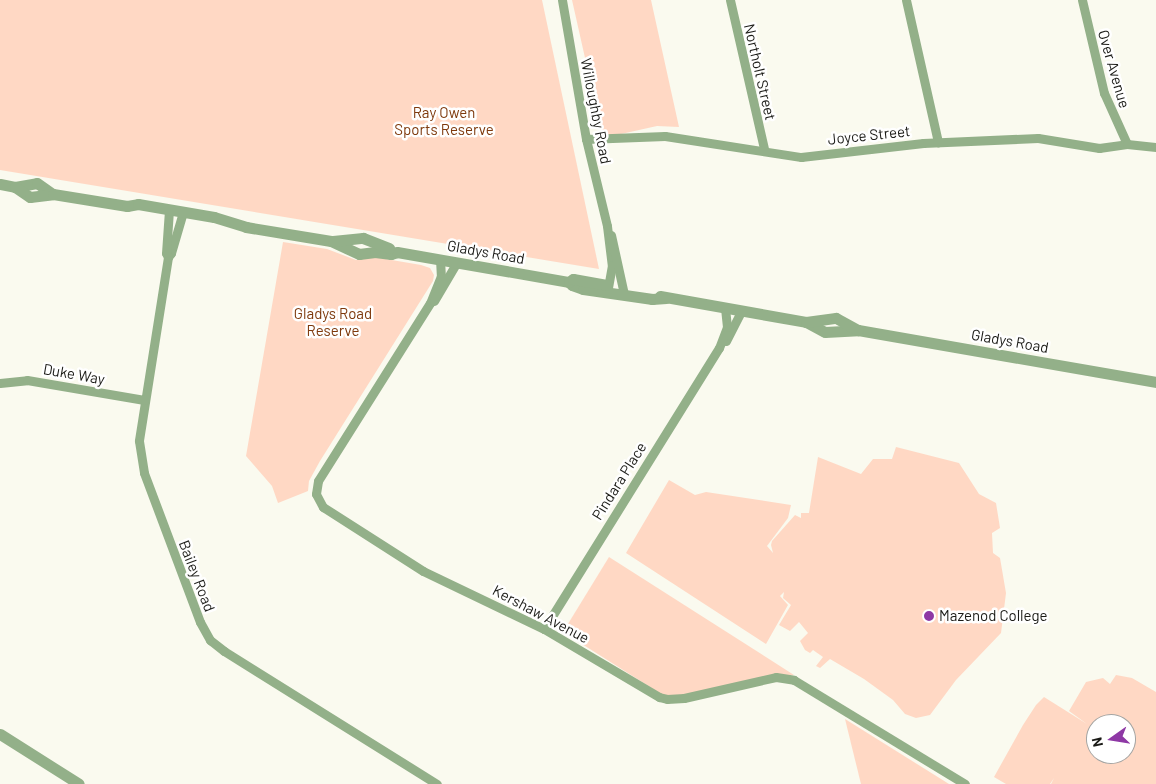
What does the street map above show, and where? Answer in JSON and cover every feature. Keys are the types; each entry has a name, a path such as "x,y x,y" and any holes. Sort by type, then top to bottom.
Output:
{"street":[{"name":"Willoughby Road","path":"562,0 586,139 607,226 612,265 607,288"},
{"name":"Northolt Street","path":"730,0 764,149"},
{"path":"906,0 938,142"},
{"name":"Over Avenue","path":"1082,0 1104,93 1127,144"},
{"name":"Joyce Street","path":"586,139 665,136 764,149 801,157 938,142 1038,138 1099,148 1127,144 1156,146"},
{"name":"Gladys Road","path":"0,184 15,187 37,183 53,194 127,206 133,204 182,216 228,220 246,226 331,241 359,254 397,252 569,282 573,279 607,288 650,292 666,298 806,322 825,332 858,330 1156,382"},
{"name":"Bailey Road","path":"168,213 166,253 168,257"},
{"name":"Bailey Road","path":"182,216 171,253 168,257 138,441 142,465 200,622 210,640 224,651 437,784"},
{"name":"Willoughby Road","path":"607,226 612,236 624,291"},
{"name":"Kershaw Avenue","path":"440,259 441,276 431,296 430,303 318,481 317,498 327,511 417,567 544,629 639,686 667,699 684,698 776,677 794,680 965,784"},
{"name":"Kershaw Avenue","path":"430,303 435,300 444,286 456,262"},
{"name":"Pindara Place","path":"719,348 727,327 725,308"},
{"name":"Pindara Place","path":"544,629 719,348 732,332 741,311"},
{"name":"Duke Way","path":"0,383 28,380 144,400"},
{"path":"0,734 79,784"}],"green space":[{"name":"Ray Owen Sports Reserve","path":"0,0 542,0 599,269 0,170"},
{"path":"572,0 651,0 679,127 657,126 603,138"},
{"name":"Gladys Road Reserve","path":"283,242 327,249 356,260 374,257 421,265 430,268 434,275 433,281 320,461 309,481 308,491 278,503 272,486 246,456"},
{"path":"896,447 959,463 979,494 996,503 1000,528 992,533 993,553 1000,558 1006,593 1001,633 956,680 930,715 916,718 905,714 893,700 864,679 830,659 820,668 816,666 823,657 813,650 810,653 805,650 800,641 808,633 799,622 790,631 779,625 791,605 783,598 784,592 780,596 788,605 766,644 626,553 669,480 695,495 706,492 791,505 788,518 767,546 773,553 772,541 795,515 801,518 801,513 809,513 818,457 861,474 873,459 892,459"},
{"path":"609,557 794,675 669,699 563,632"},
{"path":"1116,675 1132,678 1156,692 1156,784 1051,784 1054,778 1050,784 1006,784 994,777 1023,725 1036,705 1044,697 1086,723 1086,764 1136,764 1136,714 1086,714 1086,723 1069,711 1086,682 1103,678 1110,684"},
{"path":"845,719 949,784 861,784"}],"place":[{"name":"Mazenod College","path":"929,616"}]}
